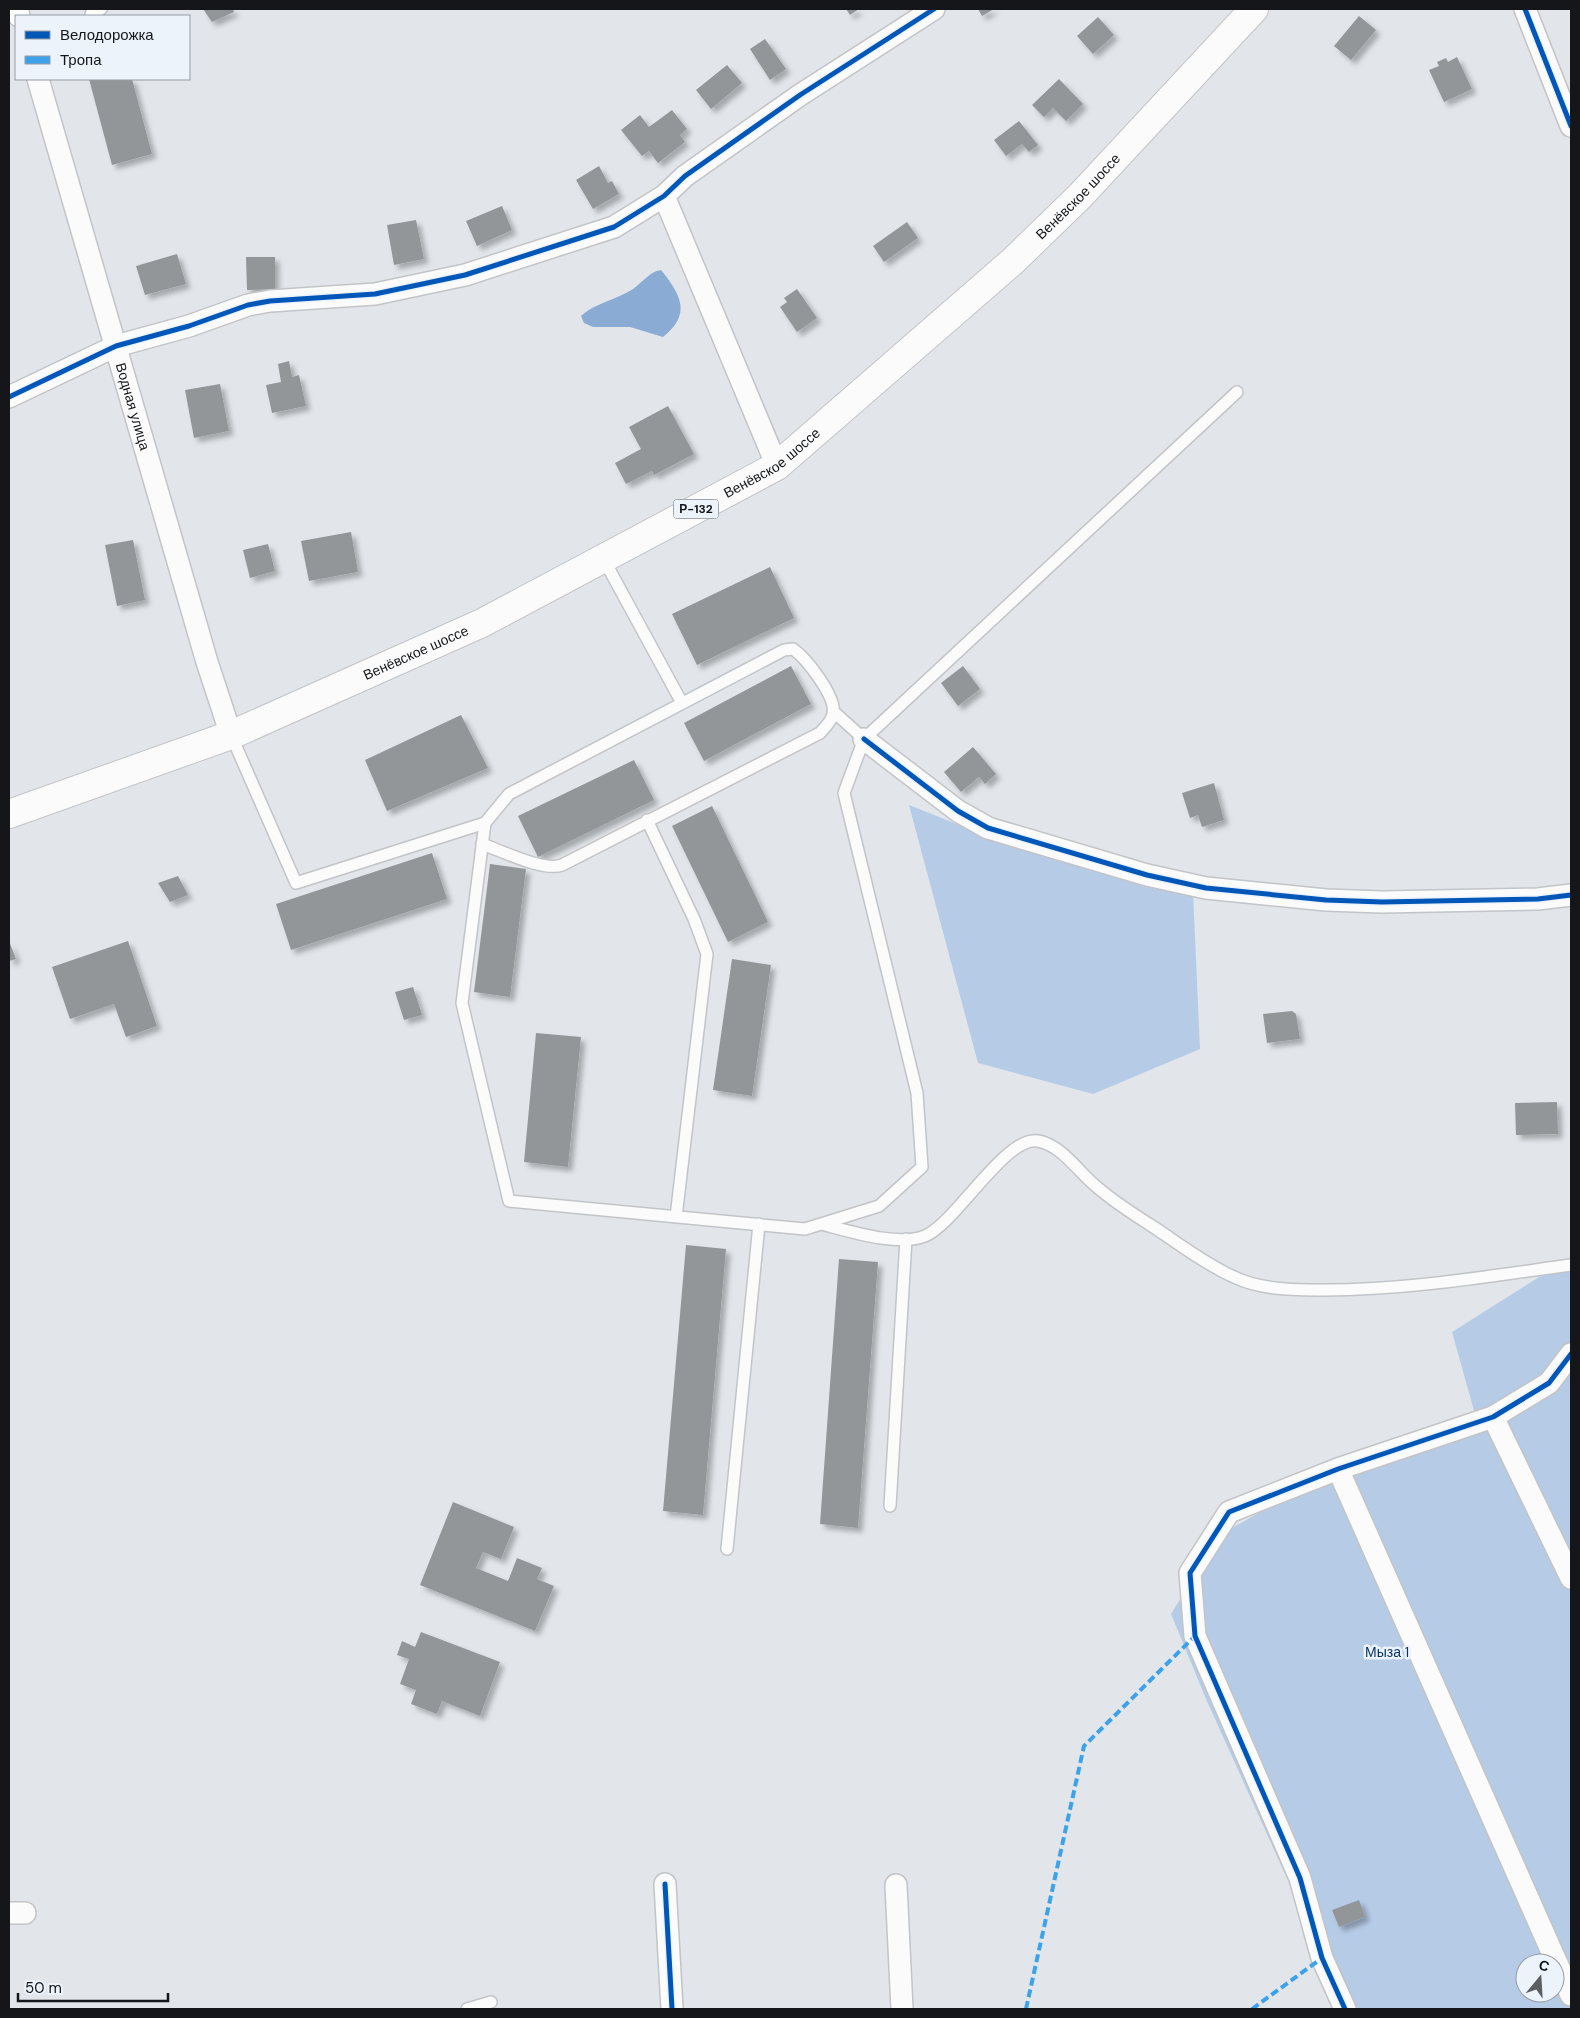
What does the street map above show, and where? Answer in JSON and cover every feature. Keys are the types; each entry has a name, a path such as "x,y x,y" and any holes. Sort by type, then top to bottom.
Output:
{"main road":[{"name":"Венёвское шоссе","path":"9,814 231,735 482,623 777,466 1020,254 1080,196 1254,9"}],"street":[{"path":"9,397 116,346 189,326 248,305 270,301 375,294 465,275 614,227 664,196 685,176 800,95 934,9"},
{"path":"1525,9 1571,126"},
{"name":"Водная улица","path":"38,80 207,662 231,735"},
{"path":"664,196 777,466"},
{"path":"864,739 958,810 988,828 1147,875 1206,888 1326,900 1382,902 1538,899 1571,895"},
{"path":"1345,2009 1322,1958 1300,1878 1195,1636 1190,1573 1229,1512 1338,1469 1493,1417 1549,1383 1571,1354"},
{"path":"1493,1417 1571,1578"},
{"path":"1338,1469 1571,1995"},
{"path":"665,1884 672,2009"},
{"path":"896,1885 902,2009"}],"lane":[{"path":"864,739 834,712 831,701 810,665 793,649 784,650 509,794 485,823 462,1002 509,1201 806,1229 879,1206 922,1167 917,1093 844,793 864,739 1237,392"},
{"path":"604,558 682,703"},
{"path":"482,844 554,868 820,733 830,722 834,712"},
{"path":"231,735 296,882 485,823"},
{"path":"647,820 694,919 707,954 676,1217"},
{"path":"820,1224 875,1237 906,1239 924,1236 936,1228 1009,1153 1027,1142 1038,1140 1054,1148 1095,1186 1124,1208 1210,1264 1234,1277 1252,1283 1300,1289 1365,1290 1571,1264"},
{"path":"727,1548 759,1224"},
{"path":"890,1506 906,1239"},
{"path":"467,2009 491,2002"}],"green space":[{"path":"909,805 979,833 1193,892 1200,1049 1093,1094 978,1063"},
{"name":"Мыза 1","path":"1571,1257 1571,2009 1346,2009 1206,1699 1171,1614 1221,1534 1324,1477 1480,1432 1452,1332"}],"shaded area":[{"path":"661,270 674,288 680,304 678,320 663,337 630,327 593,327 584,323 581,316 599,305 626,293 650,275"}],"building":[{"path":"203,9 233,9 234,12 212,22"},
{"path":"846,9 859,9 850,15"},
{"path":"978,9 994,9 982,16"},
{"path":"1359,16 1376,30 1351,60 1334,46"},
{"path":"1098,17 1114,35 1093,54 1077,36"},
{"path":"765,39 786,69 770,80 750,49"},
{"path":"1457,57 1472,89 1444,102 1429,70 1439,66 1437,62 1446,58 1448,62"},
{"path":"727,65 742,83 711,109 696,90"},
{"path":"1059,79 1083,104 1066,121 1053,108 1044,117 1032,105"},
{"path":"89,80 132,80 152,154 112,165"},
{"path":"672,110 687,129 680,135 685,142 658,163 649,151 642,156 621,130 640,115 649,127"},
{"path":"1019,121 1038,145 1029,152 1022,144 1006,156 994,140"},
{"path":"599,166 608,183 612,181 619,194 593,209 576,180"},
{"path":"502,206 512,230 477,246 466,221"},
{"path":"416,220 424,259 394,265 387,225"},
{"path":"907,222 918,238 884,262 873,246"},
{"path":"177,254 186,284 145,295 136,266"},
{"path":"246,257 275,257 275,289 247,290"},
{"path":"797,289 817,318 797,332 780,307 787,302 784,298"},
{"path":"289,361 292,377 299,375 306,406 272,413 266,385 281,382 278,364"},
{"path":"220,384 229,431 194,438 185,390"},
{"path":"668,406 694,454 654,475 652,471 626,484 615,463 641,449 629,427"},
{"path":"351,532 358,572 309,581 301,541"},
{"path":"133,540 145,600 117,606 105,545"},
{"path":"268,544 275,571 250,578 243,550"},
{"path":"770,567 794,618 697,665 672,614"},
{"path":"791,666 811,704 704,761 684,723"},
{"path":"963,666 980,689 958,706 941,683"},
{"path":"461,715 488,768 387,811 365,760"},
{"path":"973,747 996,774 985,784 979,777 961,792 944,772"},
{"path":"634,760 654,800 538,857 518,816"},
{"path":"1214,783 1224,820 1202,827 1198,815 1190,818 1182,793"},
{"path":"712,806 768,922 728,942 672,826"},
{"path":"432,853 447,899 291,950 276,904"},
{"path":"490,864 526,869 510,997 474,992"},
{"path":"178,876 188,895 170,902 158,883"},
{"path":"9,941 16,959 9,961"},
{"path":"128,941 157,1026 126,1037 114,1004 70,1019 52,967"},
{"path":"732,959 771,965 752,1096 713,1090"},
{"path":"413,987 422,1015 404,1020 395,992"},
{"path":"1292,1011 1296,1014 1300,1039 1267,1043 1263,1014"},
{"path":"536,1033 581,1037 568,1167 524,1162"},
{"path":"1557,1102 1558,1134 1516,1135 1515,1103"},
{"path":"686,1245 726,1249 703,1515 663,1511"},
{"path":"839,1259 878,1262 858,1528 820,1524"},
{"path":"453,1502 514,1527 501,1559 483,1552 476,1568 508,1581 517,1558 542,1568 537,1579 554,1586 535,1631 420,1585"},
{"path":"421,1632 500,1662 480,1716 442,1701 437,1714 411,1704 416,1690 400,1684 409,1659 397,1655 402,1641 415,1647"},
{"path":"1359,1900 1365,1917 1339,1927 1332,1910"}],"marked path":[{"path":"1026,2009 1084,1746 1195,1636"},
{"path":"1252,2009 1322,1958"}],"cycle path":[{"path":"9,397 116,346 189,326 248,305 270,301 375,294 465,275 614,227 664,196 685,176 800,95 934,9"},
{"path":"1525,9 1571,126"},
{"path":"864,739 958,811 988,828 1147,875 1206,888 1326,900 1382,902 1538,899 1571,895"},
{"path":"1345,2009 1322,1958 1300,1878 1195,1636 1190,1573 1229,1512 1338,1469 1493,1417 1549,1383 1571,1354"},
{"path":"665,1884 672,2009"}]}
